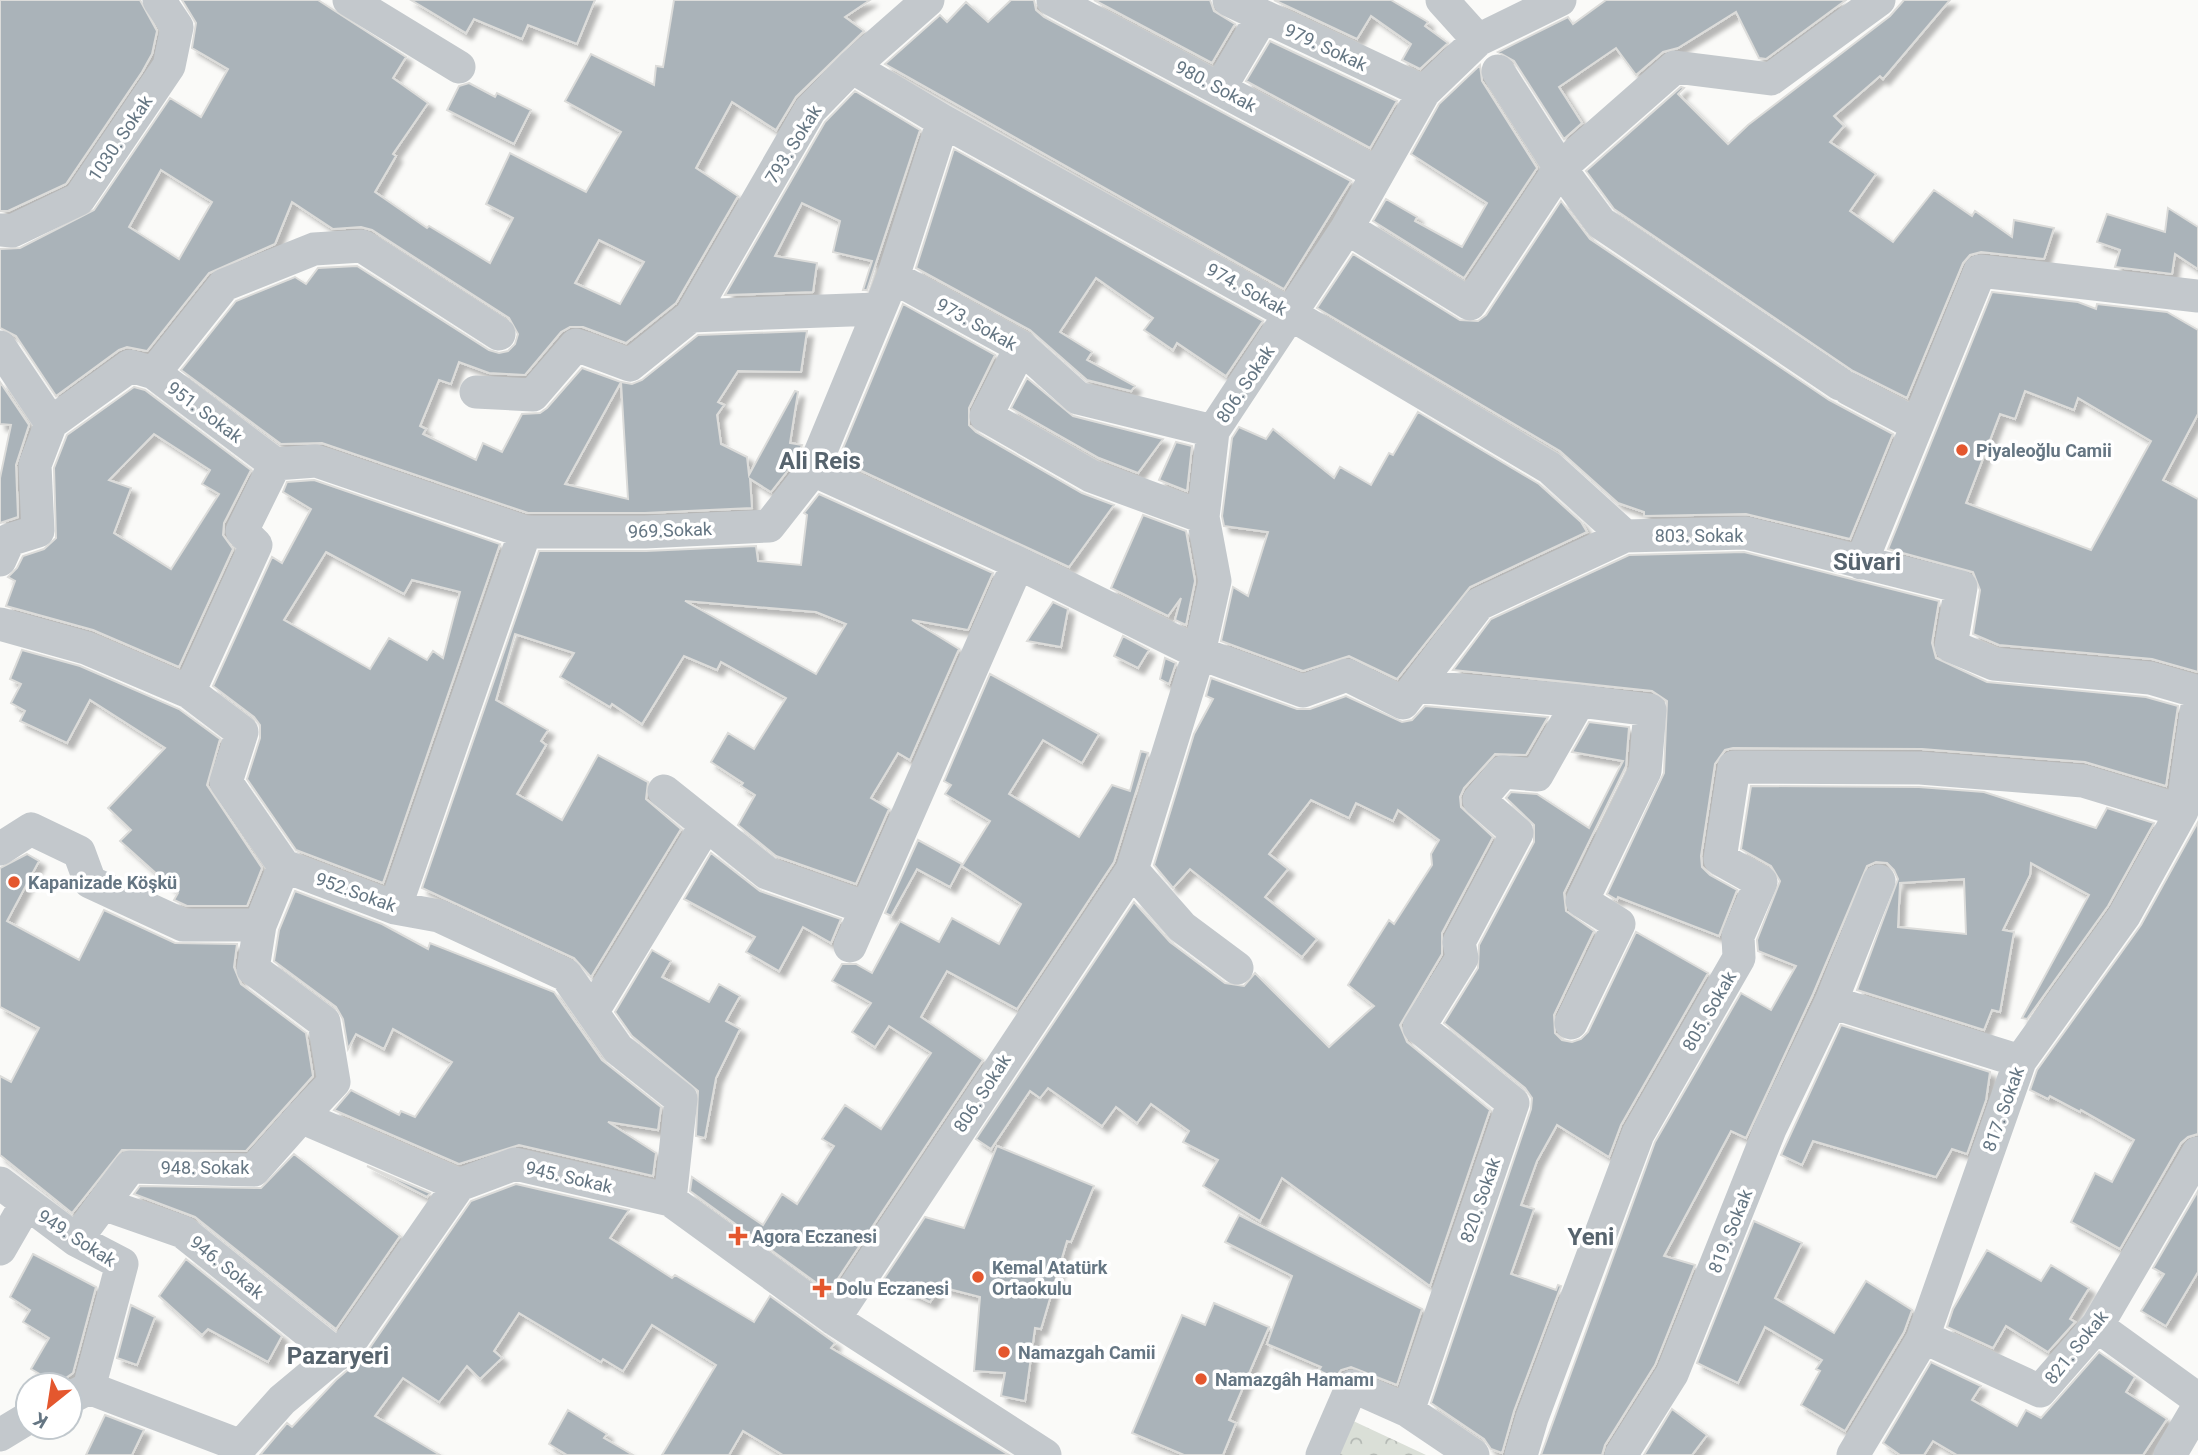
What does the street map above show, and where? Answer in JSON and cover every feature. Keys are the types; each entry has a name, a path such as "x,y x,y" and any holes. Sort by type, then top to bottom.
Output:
{"street":[{"name":"1030. Sokak","path":"0,230 12,231 79,199 169,66 177,27 159,0"},
{"path":"349,0 459,67"},
{"name":"793. Sokak","path":"691,316 810,110 852,67 928,0"},
{"name":"980. Sokak","path":"1053,0 1377,173"},
{"name":"979. Sokak","path":"1228,0 1423,92"},
{"path":"1442,0 1478,40"},
{"name":"806. Sokak","path":"834,1319 1132,870 1199,653 1215,580 1203,517 1213,431 1347,228 1423,92 1478,40 1560,0"},
{"path":"1347,228 1470,304 1560,168 1675,67 1771,79 1869,3"},
{"path":"1220,88 1262,17"},
{"name":"974. Sokak","path":"852,67 943,121 1292,315 1549,468 1625,536"},
{"path":"1498,71 1560,168 1601,223 1845,387 1917,425"},
{"name":"969.Sokak","path":"525,532 645,532 769,526 813,470 877,309 893,278 943,121"},
{"path":"154,373 224,285 314,249 362,246 499,334"},
{"path":"1861,563 1980,271 2198,296"},
{"name":"973. Sokak","path":"893,278 1021,347 1079,398 1213,431"},
{"path":"476,392 533,395 576,345 630,365 691,316 877,309"},
{"path":"0,347 51,424 35,465 38,531 9,540 0,560"},
{"path":"1021,347 986,416 1091,476 1203,517"},
{"name":"951. Sokak","path":"51,424 131,366 154,373 275,464"},
{"path":"189,692 256,545 242,531 275,464 316,461 525,532 395,908"},
{"path":"813,470 1018,563 1199,653"},
{"name":"803. Sokak","path":"1199,653 1303,691 1347,675 1403,703 1479,604 1625,536 1746,533 1961,587 1951,646 1994,664 2150,678 2198,692"},
{"path":"850,946 1018,563"},
{"path":"0,624 86,648 189,692 242,733 226,782 284,866 260,925 253,969 324,1022 334,1082 301,1117 459,1185 348,1345 282,1400 242,1446 84,1394"},
{"path":"1416,686 1650,710 1644,771 1582,901 1619,925 1571,1023"},
{"name":"817. Sokak","path":"1853,1455 1922,1340 2020,1061 2124,915 2182,811 2198,699"},
{"name":"820. Sokak","path":"1408,1411 1513,1103 1419,1027 1462,958 1460,942 1517,833 1479,800 1503,772 1537,775 1579,701"},
{"name":"805. Sokak","path":"1521,1455 1532,1418 1638,1134 1739,958 1738,936 1761,882 1720,859 1734,767 1920,768 2083,781 2182,811"},
{"path":"664,792 767,873 866,908"},
{"path":"593,1011 706,825"},
{"path":"0,849 31,828 79,852 90,882 183,925 260,925"},
{"name":"952.Sokak","path":"284,866 395,908 439,916 566,975 618,1049 681,1099 670,1200"},
{"path":"1132,870 1182,927 1237,968"},
{"name":"819. Sokak","path":"1621,1455 1672,1374 1770,1129 1831,1002 1880,881"},
{"path":"1831,1002 2020,1061"},
{"name":"948. Sokak","path":"76,1240 130,1167 254,1170 301,1117"},
{"name":"821. Sokak","path":"1922,1340 1936,1343 2040,1391 2097,1326 2198,1153"},
{"name":"945. Sokak","path":"459,1185 515,1164 670,1200 834,1319 1045,1455"},
{"name":"949. Sokak","path":"0,1183 76,1240 122,1264 84,1381"},
{"path":"0,1249 26,1204"},
{"name":"946. Sokak","path":"103,1204 183,1232 337,1355"},
{"path":"2097,1326 2198,1399"},
{"path":"1322,1455 1352,1386 1408,1411 1473,1455"},
{"path":"2170,1455 2198,1407"}],"green space":[{"path":"1349,1419 1426,1455 1338,1455"}],"building":[{"path":"0,0 140,0 157,31 152,54 142,72 66,184 8,211 0,211"},
{"path":"182,0 318,0 406,57 393,78 428,103 393,154 396,156 375,192 427,228 429,226 490,263 513,218 486,204 510,153 586,192 621,132 565,101 591,54 654,85 656,66 663,67 674,0 870,0 845,17 864,31 796,97 776,130 732,102 696,168 738,196 676,303 626,343 583,327 570,327 561,332 525,375 489,373 459,362 451,384 439,380 420,426 426,429 423,434 476,460 483,443 502,452 522,414 540,413 547,408 582,368 632,384 642,380 698,335 807,331 801,372 738,371 718,402 724,405 717,415 721,444 747,457 749,475 795,391 798,392 790,443 802,445 796,460 771,492 750,479 752,508 645,513 528,513 322,443 281,444 181,370 236,301 295,277 306,284 318,268 357,266 489,350 499,353 508,351 515,344 518,334 509,318 372,230 361,227 333,229 292,202 275,244 209,273 147,351 127,347 119,350 56,396 16,336 0,328 0,249 20,248 94,210 170,98 201,117 228,69 192,48 196,23","holes":["161,170 212,202 179,259 129,227","599,240 644,262 620,304 575,283","621,382 628,499 565,484"]},
{"path":"411,0 595,0 577,44 528,25 522,39 474,19 466,33"},
{"path":"1011,0 1034,0 1036,10 1044,17 1351,181 1284,289 885,64 940,15 947,22 966,2 988,22"},
{"path":"1094,0 1210,0 1214,11 1235,24 1212,63"},
{"path":"1274,0 1391,0 1428,22 1425,26 1448,43 1420,69 1402,60 1411,44 1371,16 1357,39"},
{"path":"1606,0 1846,0 1766,59 1759,58 1736,12 1678,48 1663,52 1636,75 1616,48 1559,87 1582,123 1564,139 1514,61 1498,52 1568,17 1573,24"},
{"path":"1904,0 1950,0 1883,79 1880,76 1834,116 1844,126 1830,142 1876,174 1850,211 1893,242 1934,190 1972,216 1975,211 2012,237 2014,220 2054,228 2044,259 1981,252 1970,255 1963,263 1907,398 1853,371 1614,209 1586,171 1681,87 1684,88 1678,94 1728,144 1748,125 1890,16"},
{"path":"1270,41 1397,101 1370,148 1246,81"},
{"path":"1480,65 1482,81 1537,168 1464,278 1373,221 1386,199 1417,217 1415,221 1462,247 1487,203 1411,154 1439,104"},
{"path":"469,83 495,97 497,93 531,110 514,144 447,110 459,86"},
{"path":"855,91 920,130 867,290 863,290 872,261 833,252 840,221 802,203 775,256 817,263 813,292 725,295 825,122"},
{"path":"954,149 1263,321 1226,376 1177,343 1173,350 1144,330 1153,318 1096,278 1060,332 1092,352 1087,360 1135,386 1131,391 1087,380 1030,330 916,268"},
{"path":"1561,201 1590,239 1829,400 1893,434 1850,539 1746,514 1644,516 1644,512 1618,503 1560,451 1317,308 1353,254 1460,320 1478,321 1486,315"},
{"path":"2168,208 2198,227 2198,269 2175,254 2172,274 2115,267 2120,250 2097,242 2107,214 2165,232"},
{"path":"1992,292 2078,302 2096,309 2097,304 2167,312 2198,330 2198,414 2163,480 2198,499 2198,672 2152,659 1999,645 1973,634 1980,590 1973,572 1888,549","holes":["2025,391 2074,410 2078,398 2151,441 2091,550 1966,503 2000,414 2015,419"]},
{"path":"903,304 995,355 969,408 969,425 976,432 1082,493 1114,505 1069,567 838,460"},
{"path":"1027,378 1073,416 1163,439 1138,473 1099,458 1011,408"},
{"path":"0,382 29,425 16,465 18,517 0,523 0,478 11,425 0,424"},
{"path":"134,387 145,390 251,470 224,523 223,535 233,549 179,667 93,630 6,606 15,581 8,577 23,556 44,549 56,538 54,468 67,435","holes":["154,434 210,470 202,484 219,494 171,569 114,533 131,488 109,480"]},
{"path":"1418,412 1539,484 1581,522 1587,532 1470,587 1397,679 1349,656 1303,671 1221,641 1233,587 1248,596 1268,532 1224,526 1222,516 1232,438 1239,427 1266,439 1273,429 1334,478 1340,467 1371,485 1389,453 1393,455"},
{"path":"1176,442 1192,446 1187,491 1159,480"},
{"path":"314,480 500,544 383,883 296,850 247,779 260,738 260,725 254,717 213,686 272,557 282,563 311,509 283,492 287,482","holes":["326,552 404,594 412,580 460,592 443,658 433,651 427,660 389,638 370,669 284,620"]},
{"path":"819,494 993,573 968,630 912,620 959,649 910,760 898,753 871,798 889,809 856,884 776,856 738,825 755,795 741,786 743,783 711,762 728,733 754,749 786,698 721,662 717,670 684,656 642,724 612,704 610,707 560,677 574,653 515,634 496,700 548,730 541,741 546,745 517,794 562,820 598,755 648,782 646,799 681,829 591,977 574,958 422,888 539,551 646,551 756,546 758,561 801,565 807,515 804,513","holes":["685,601 816,612 846,624 816,674"]},
{"path":"1143,515 1186,531 1195,581 1186,625 1175,620 1181,598 1168,616 1111,588"},
{"path":"1744,552 1939,601 1932,643 1936,658 1987,682 2146,697 2178,706 2166,786 2085,762 1922,749 1733,748 1725,750 1715,764 1701,856 1702,867 1710,875 1737,890 1719,936 1618,897 1617,900 1607,894 1664,773 1667,701 1652,691 1453,670 1491,619 1629,555"},
{"path":"1053,602 1068,609 1061,647 1027,641"},
{"path":"1123,636 1149,650 1138,668 1114,656"},
{"path":"22,650 80,666 179,709 220,739 207,785 262,868 247,906 187,906 174,900 178,893 120,841 131,830 108,808 165,748 90,700 67,743 20,721 25,711 11,703 21,684 10,679"},
{"path":"1165,658 1176,663 1169,684 1160,679"},
{"path":"990,674 1099,734 1082,763 1043,740 1009,794 1079,837 1112,785 1130,791 1141,751 1148,753 1114,862 1017,1009 947,971 921,1017 983,1060 829,1292 690,1191 692,1177 763,1225 782,1194 797,1204 834,1146 822,1139 845,1105 881,1129 931,1053 889,1026 875,1047 852,1032 871,1003 832,981 842,964 856,964 872,973 900,921 939,942 952,918 999,944 1021,904 962,866 990,821 945,794 951,785 944,781"},
{"path":"1211,678 1297,709 1310,709 1346,696 1402,722 1412,720 1425,706 1548,717 1526,755 1495,754 1464,788 1460,797 1461,807 1493,837 1442,933 1442,954 1400,1025 1407,1042 1490,1110 1430,1286 1282,1178 1260,1221 1203,1186 1218,1160 1183,1142 1189,1131 1151,1104 1137,1123 1116,1107 1102,1126 1048,1088 1040,1098 1030,1091 991,1149 976,1139 1134,902 1170,942 1225,983 1244,986 1255,973 1329,1047 1374,1006 1348,985 1389,920 1394,924 1432,865 1431,854 1439,840 1398,810 1393,821 1356,803 1349,818 1311,800 1269,854 1288,869 1265,897 1317,939 1302,957 1190,869 1173,888 1154,865 1194,734 1213,699 1206,696"},
{"path":"1589,722 1629,727 1626,766 1564,893 1566,911 1594,931 1554,1015 1555,1033 1562,1040 1572,1042 1581,1039 1588,1032 1636,932 1708,973 1621,1125 1609,1157 1557,1125 1537,1161 1521,1205 1534,1209 1511,1274 1556,1290 1558,1285 1561,1286 1514,1411 1502,1453 1491,1449 1484,1439 1431,1403 1531,1109 1532,1098 1525,1088 1444,1023 1478,968 1479,945 1534,842 1534,825 1506,798 1511,792 1537,794 1589,828 1623,761 1572,752"},
{"path":"1751,786 1919,787 1984,792 2096,828 2107,808 2154,823 2108,906 2027,1019 2022,1018 2089,895 2031,863 2030,875 2003,930 2014,932 2000,1012 1992,1010 1984,1030 1857,990 1898,879 1887,863 1876,862 1867,866 1813,994 1746,1138 1731,1131 1664,1256 1695,1265 1655,1365 1605,1445 1602,1455 1541,1455 1655,1142 1741,993 1771,1010 1796,966 1758,951 1757,940 1780,881 1771,866 1741,849","holes":["1964,879 1966,934 1898,927 1900,883"]},
{"path":"2198,822 2198,1134 2181,1143 2120,1249 2071,1222 2095,1173 2112,1182 2134,1140 2081,1110 2080,1112 2050,1096 2048,1099 2030,1090 2037,1070 2141,925"},
{"path":"918,840 962,864 950,887 917,869 891,916 885,913"},
{"path":"711,853 760,891 841,919 831,943 803,927 779,971 746,952 755,937 684,899"},
{"path":"27,854 39,861 7,921 79,960 104,910 175,943 237,944 234,967 241,984 306,1033 313,1076 246,1151 122,1150 72,1213 0,1155 0,1076 11,1082 39,1028 0,1007 0,868"},
{"path":"295,891 382,924 428,949 430,943 554,992 602,1060 661,1107 658,1130 608,1122 656,1153 653,1176 519,1145 459,1164 334,1110 351,1090 399,1115 401,1111 415,1117 452,1062 393,1029 384,1049 356,1034 348,1049 343,1019 336,1007 274,961 279,930"},
{"path":"652,950 671,961 662,977 709,1002 719,984 740,996 726,1021 740,1029 716,1078 705,1138 696,1136 698,1091 632,1036 615,1012"},
{"path":"1841,1025 1990,1072 1986,1100 1967,1154 1952,1149 1936,1177 1813,1141 1802,1165 1781,1155"},
{"path":"997,1146 1094,1186 1071,1242 1067,1241 1041,1329 1035,1328 1025,1401 1001,1396 1005,1373 974,1371 980,1297 941,1287 930,1302 883,1280 925,1217 964,1228"},
{"path":"294,1154 400,1236 336,1329 195,1217 134,1194 140,1186 261,1188"},
{"path":"367,1166 430,1193 427,1197"},
{"path":"516,1184 629,1210 610,1238 672,1278 675,1275 754,1322 770,1296 835,1343 831,1348 1009,1455 783,1455 743,1431 729,1455 662,1455 716,1365 652,1325 623,1371 603,1359 601,1362 519,1313 494,1351 502,1358 480,1379 467,1366 439,1402 403,1378 375,1416 440,1455 260,1455 287,1423 292,1427 336,1380 364,1356 471,1201"},
{"path":"2198,1191 2198,1272 2166,1326 2141,1311 2164,1274 2153,1268"},
{"path":"1239,1215 1422,1309 1397,1385 1351,1367 1341,1370 1334,1379 1319,1370 1321,1367 1267,1344 1292,1276 1225,1242"},
{"path":"1754,1221 1802,1243 1775,1298 1834,1333 1866,1281 1912,1310 1904,1332 1845,1431 1801,1405 1820,1371 1816,1369 1822,1360 1765,1327 1738,1383 1697,1363"},
{"path":"1987,1250 2041,1281 2051,1265 2089,1288 2070,1319 2075,1322 2048,1352 2006,1326 1993,1348 1947,1327 1953,1309"},
{"path":"33,1254 96,1287 74,1371 31,1369 49,1338 23,1322 30,1310 10,1297"},
{"path":"186,1259 282,1336 268,1362 208,1329 202,1335 159,1296"},
{"name":"Namazgâh Hamamı","path":"1214,1303 1269,1327 1229,1420 1236,1423 1223,1455 1184,1455 1132,1433 1182,1315 1205,1325"},
{"path":"131,1305 155,1317 137,1365 117,1358"},
{"path":"2099,1352 2135,1377 2126,1392 2167,1419 2143,1455 1957,1455 1933,1441 1924,1455 1900,1455 1883,1443 1931,1362 1981,1386 1972,1400 2017,1426 2026,1410 2041,1418"},
{"path":"1672,1409 1707,1435 1692,1455 1644,1455"},
{"path":"568,1410 607,1434 604,1438 633,1455 567,1455 549,1444"},
{"path":"105,1415 144,1430 132,1455 86,1455"}],"place":[{"name":"Piyaleoğlu Camii","path":"1962,450"},
{"name":"Kapanizade Köşkü","path":"14,882"},
{"name":"Agora Eczanesi","path":"738,1236"},
{"name":"Kemal Atatürk Ortaokulu","path":"978,1277"},
{"name":"Dolu Eczanesi","path":"822,1288"},
{"name":"Namazgah Camii","path":"1004,1352"},
{"name":"Namazgâh Hamamı","path":"1201,1379"}],"district":[{"name":"Ali Reis","path":"820,461"},
{"name":"Süvari","path":"1867,562"},
{"name":"Yeni","path":"1591,1237"},
{"name":"Pazaryeri","path":"338,1356"}]}
